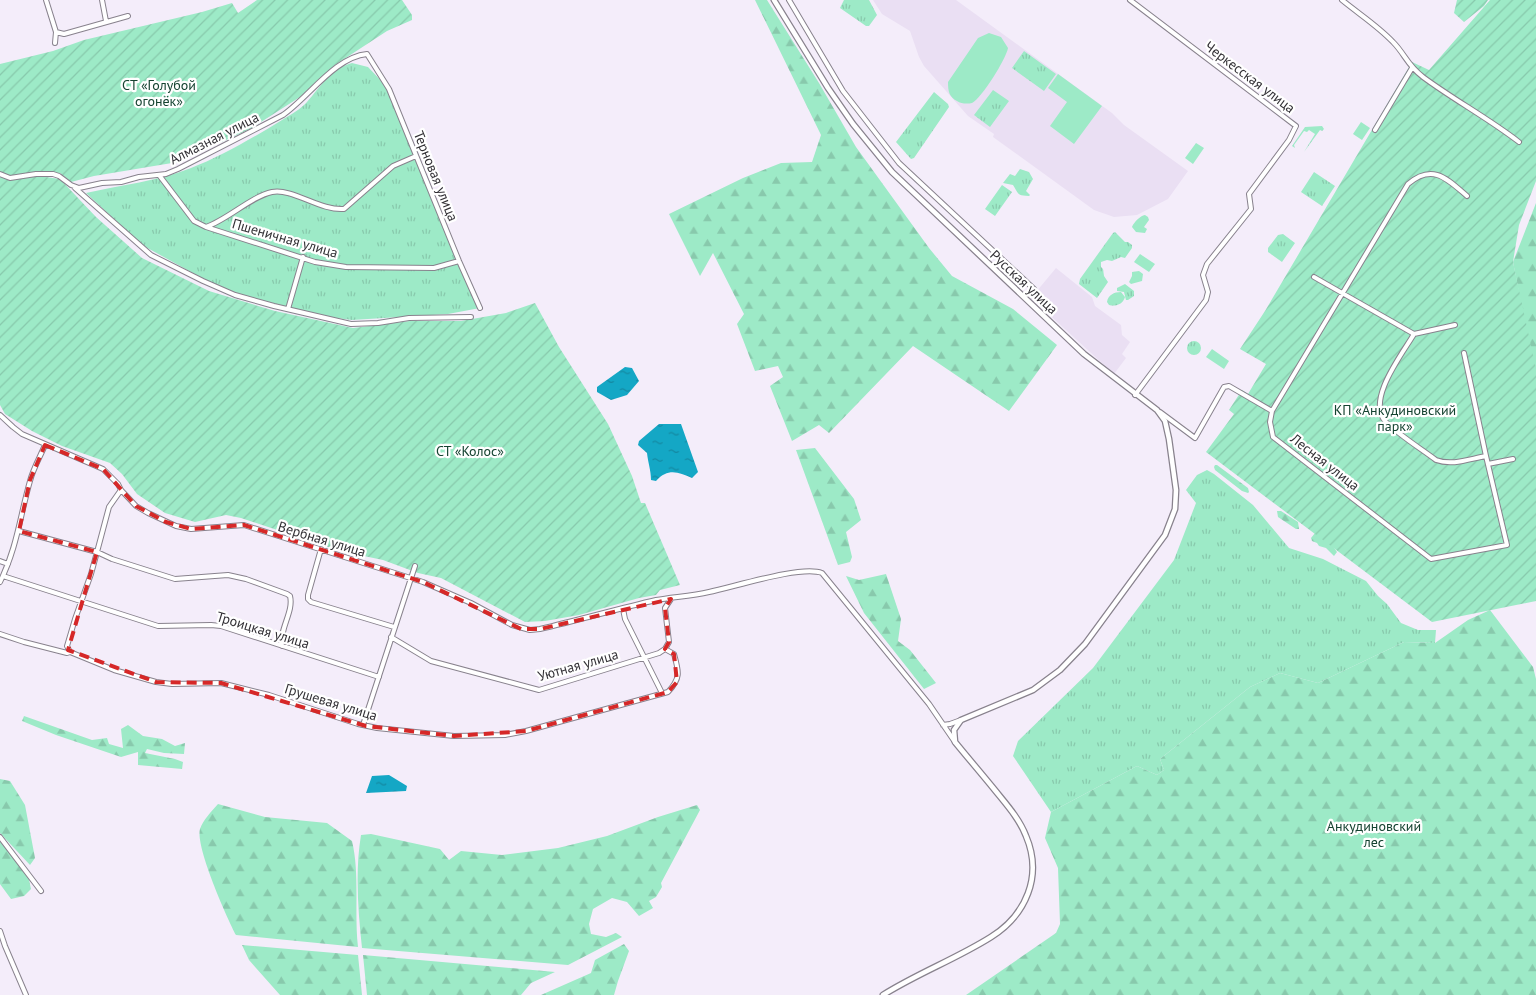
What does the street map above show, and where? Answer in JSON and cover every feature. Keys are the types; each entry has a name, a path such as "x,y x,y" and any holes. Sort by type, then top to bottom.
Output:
{"street":[{"path":"46,0 56,32 55,43"},
{"path":"102,0 106,21"},
{"name":"Русская улица","path":"774,0 828,88 892,172 1084,354 1157,410"},
{"path":"789,0 843,91 899,163 1034,290"},
{"name":"Черкесская улица","path":"1130,0 1296,126 1249,194 1251,209 1208,264 1203,275 1208,298 1135,395"},
{"path":"1342,0 1393,42 1412,68 1519,142"},
{"path":"56,32 64,34 128,16"},
{"path":"92,25 94,32"},
{"name":"Алмазная улица","path":"73,187 84,188 102,183 120,182 139,177 159,175 178,169 284,115 330,72 367,54"},
{"name":"Терновая улица","path":"367,54 389,89 480,308"},
{"path":"1375,130 1412,68"},
{"path":"206,227 218,223 257,199 273,192 287,194 335,210 344,209 393,166 416,156"},
{"path":"1157,410 1195,438 1224,387 1229,386 1272,411 1408,184 1416,177 1432,173 1446,178 1467,196"},
{"path":"0,174 10,178 36,174 54,174 73,187 137,244 158,259 227,292 288,309 357,324 409,318 471,317"},
{"name":"Пшеничная улица","path":"159,175 194,221 206,227 315,262 346,268 434,268 459,261"},
{"path":"288,309 303,258"},
{"path":"1314,277 1414,334 1456,324"},
{"path":"1414,334 1382,389 1380,403 1385,421 1436,460 1453,463 1486,456"},
{"name":"Лесная улица","path":"1272,411 1270,422 1274,437 1431,559 1507,545 1464,353"},
{"path":"884,995 1001,930 1020,910 1030,891 1033,862 1026,836 1010,810 943,725 961,720 1026,693 1044,683 1060,670 1081,649 1165,535 1175,509 1176,490 1169,439 1164,421 1157,410"},
{"name":"Вербная улица","path":"0,415 17,431 103,469 136,506 176,526 196,529 244,525 423,582 471,603 512,625 530,630 540,630 658,600 708,593 787,574 813,571 822,573 924,698 943,725"},
{"path":"0,582 19,531 30,480 45,445"},
{"path":"1488,464 1513,459"},
{"path":"70,652 68,643 82,602 109,507 121,490"},
{"path":"19,531 97,552 112,559 175,578 228,575 246,579 290,596 291,602 281,636 282,646"},
{"path":"321,549 308,599 311,602 394,627"},
{"path":"0,561 8,564"},
{"path":"363,725 415,566"},
{"name":"Троицкая улица","path":"3,576 158,626 220,626 379,677"},
{"path":"623,609 644,658 662,693 668,692 677,682 678,667 674,654 665,649 669,642 665,608 671,599"},
{"name":"Грушевая улица","path":"0,634 24,642 67,653 70,652 114,670 156,682 172,684 221,683 269,695 363,725 454,736 505,735 526,731 662,693"},
{"name":"Уютная улица","path":"391,637 427,660 538,690 659,654 665,649"},
{"path":"955,742 954,730 961,720"},
{"path":"0,837 41,891"},
{"path":"1,933 26,995"}],"highlighted area":[{"path":"45,445 103,469 136,506 166,522 191,529 244,525 423,582 521,629 540,629 671,599 665,608 669,642 665,649 674,654 677,682 668,692 526,731 454,736 366,726 221,683 156,682 68,650 97,552 19,531 30,480"}],"shaded area":[{"path":"873,0 956,0 1112,113 1124,125 1188,171 1168,199 1137,215 1114,217 1094,210 993,137 994,134 968,116 924,66 910,31 882,14"},
{"path":"1056,268 1092,297 1095,306 1121,325 1122,335 1130,342 1122,354 1126,358 1114,374 1031,298"}],"green space":[{"name":"СТ «Голубой огонёк»","path":"257,0 402,0 412,15 412,20 387,31 335,65 300,97 250,129 178,162 94,176 71,182 60,173 8,176 0,172 0,64 53,51 84,40 232,3 238,13"},
{"path":"755,0 767,0 856,147 929,248 952,276 1013,309 1057,345 1009,411 913,346 829,433 819,425 792,441 770,386 783,377 778,366 755,371 737,324 744,314 713,253 700,276 669,214 743,178 781,163 812,162 821,135"},
{"path":"844,0 869,0 877,15 869,26 866,26 840,8"},
{"path":"1457,0 1488,0 1484,6 1464,22 1454,13"},
{"name":"КП «Анкудиновский парк»","path":"1490,0 1536,0 1536,181 1519,225 1513,262 1536,369 1536,601 1432,622 1206,452 1234,414 1229,410 1242,390 1248,394 1266,364 1240,349 1265,311 1412,62 1429,70"},
{"path":"989,33 1001,37 1008,48 1003,61 982,94 972,103 964,104 951,96 948,82 978,38"},
{"path":"1024,51 1056,74 1044,91 1012,68"},
{"path":"352,63 368,67 389,89 480,308 448,314 352,320 321,316 264,302 220,288 142,245 86,193 166,176 214,158 295,112 305,105 332,73"},
{"path":"1058,74 1102,106 1074,144 1050,126 1067,102 1048,88"},
{"path":"993,90 1009,101 990,127 974,115"},
{"path":"934,92 949,107 914,158 911,159 896,142"},
{"path":"1361,122 1370,128 1362,140 1353,134"},
{"path":"1322,126 1324,129 1320,130 1304,152 1315,134 1309,130 1307,132 1304,131 1294,145 1295,148 1292,146 1305,127"},
{"path":"1196,143 1204,148 1193,164 1185,158"},
{"path":"1020,169 1029,172 1033,179 1026,191 1029,196 1020,195 1013,185 1003,183 1010,174 1015,176"},
{"path":"1314,172 1335,186 1322,206 1301,192"},
{"name":"СТ «Колос»","path":"0,176 8,180 39,176 60,179 96,217 142,258 209,291 275,311 353,328 410,321 461,321 506,313 535,303 559,347 608,424 632,476 641,503 645,503 680,585 660,590 656,595 579,615 545,621 525,622 441,578 418,573 383,560 340,551 241,518 226,515 195,522 165,513 137,494 122,474 110,463 62,446 32,431 5,414 0,405"},
{"path":"1002,185 1012,192 995,216 985,209"},
{"path":"1536,203 1536,379 1513,262"},
{"path":"1145,215 1149,220 1144,227 1147,229 1145,233 1136,232 1132,227 1133,225 1139,218"},
{"path":"1115,232 1125,242 1132,245 1132,248 1125,258 1121,257 1112,261 1101,262 1104,276 1108,282 1097,298 1079,284 1080,279"},
{"path":"1283,234 1295,243 1282,262 1268,252 1268,248 1278,235"},
{"path":"1140,254 1155,264 1149,272 1134,262"},
{"path":"1139,271 1143,274 1142,281 1131,284 1129,282 1132,272"},
{"path":"1125,284 1134,291 1134,296 1128,300 1126,300 1124,292 1117,291 1117,288"},
{"path":"1121,292 1125,297 1123,301 1117,305 1109,305 1107,302 1110,296"},
{"path":"1194,341 1199,343 1201,348 1199,353 1194,355 1189,353 1187,348 1189,343"},
{"path":"1212,349 1229,361 1224,369 1206,357"},
{"path":"815,448 854,499 861,520 846,532 852,557 850,562 838,565 796,450"},
{"path":"1215,465 1248,488 1249,492 1242,491 1215,470"},
{"path":"1207,470 1253,505 1289,548 1323,559 1366,581 1401,623 1418,630 1436,630 1435,643 1404,642 1318,683 1280,673 1250,687 1160,759 1164,770 1157,775 1137,766 1051,812 1013,756 1018,741 1093,668 1174,560 1196,503 1186,490 1197,475"},
{"path":"1277,511 1281,511 1298,522 1299,529 1278,517"},
{"path":"1315,533 1332,545 1337,552 1334,556 1326,548 1312,541 1311,538"},
{"path":"886,574 901,619 898,641 910,650 936,683 924,689 864,613 846,576 859,580"},
{"name":"Анкудиновский лес","path":"1490,610 1533,667 1536,679 1536,995 966,995 1056,933 1060,924 1058,868 1045,838 1051,812 1137,766 1157,775 1164,770 1160,759 1250,687 1280,673 1318,683 1404,642 1435,643 1468,620"},
{"path":"24,716 92,740 107,738 109,744 123,748 121,729 128,725 143,736 162,739 175,746 185,743 184,754 164,753 147,749 145,753 183,762 182,769 138,765 138,752 121,757 56,735 22,721"},
{"path":"0,779 10,781 25,805 35,858 30,865 0,833"},
{"path":"218,804 265,817 327,823 352,841 356,867 358,947 236,935 207,866 200,838 200,829 203,822"},
{"path":"697,805 700,810 661,883 662,887 656,897 649,901 653,908 639,916 627,902 612,898 593,909 589,924 591,934 606,937 616,933 622,937 568,965 362,948 358,891 358,862 361,835 371,834 440,849 449,860 461,851 502,855 558,848 607,836"},
{"path":"0,839 28,875 31,889 24,896 11,899 0,884"},
{"path":"624,944 629,951 614,995 541,995 591,973 595,960"},
{"path":"242,945 358,955 362,995 280,995 249,960"},
{"path":"363,955 555,972 531,983 521,995 367,995"}],"water":[{"path":"625,367 632,368 639,381 627,395 611,400 597,392 597,387"},
{"path":"659,424 681,424 698,472 692,478 673,472 665,474 656,481 651,480 647,453 638,445 639,441"},
{"path":"389,775 407,786 406,791 366,793 372,776"}]}
